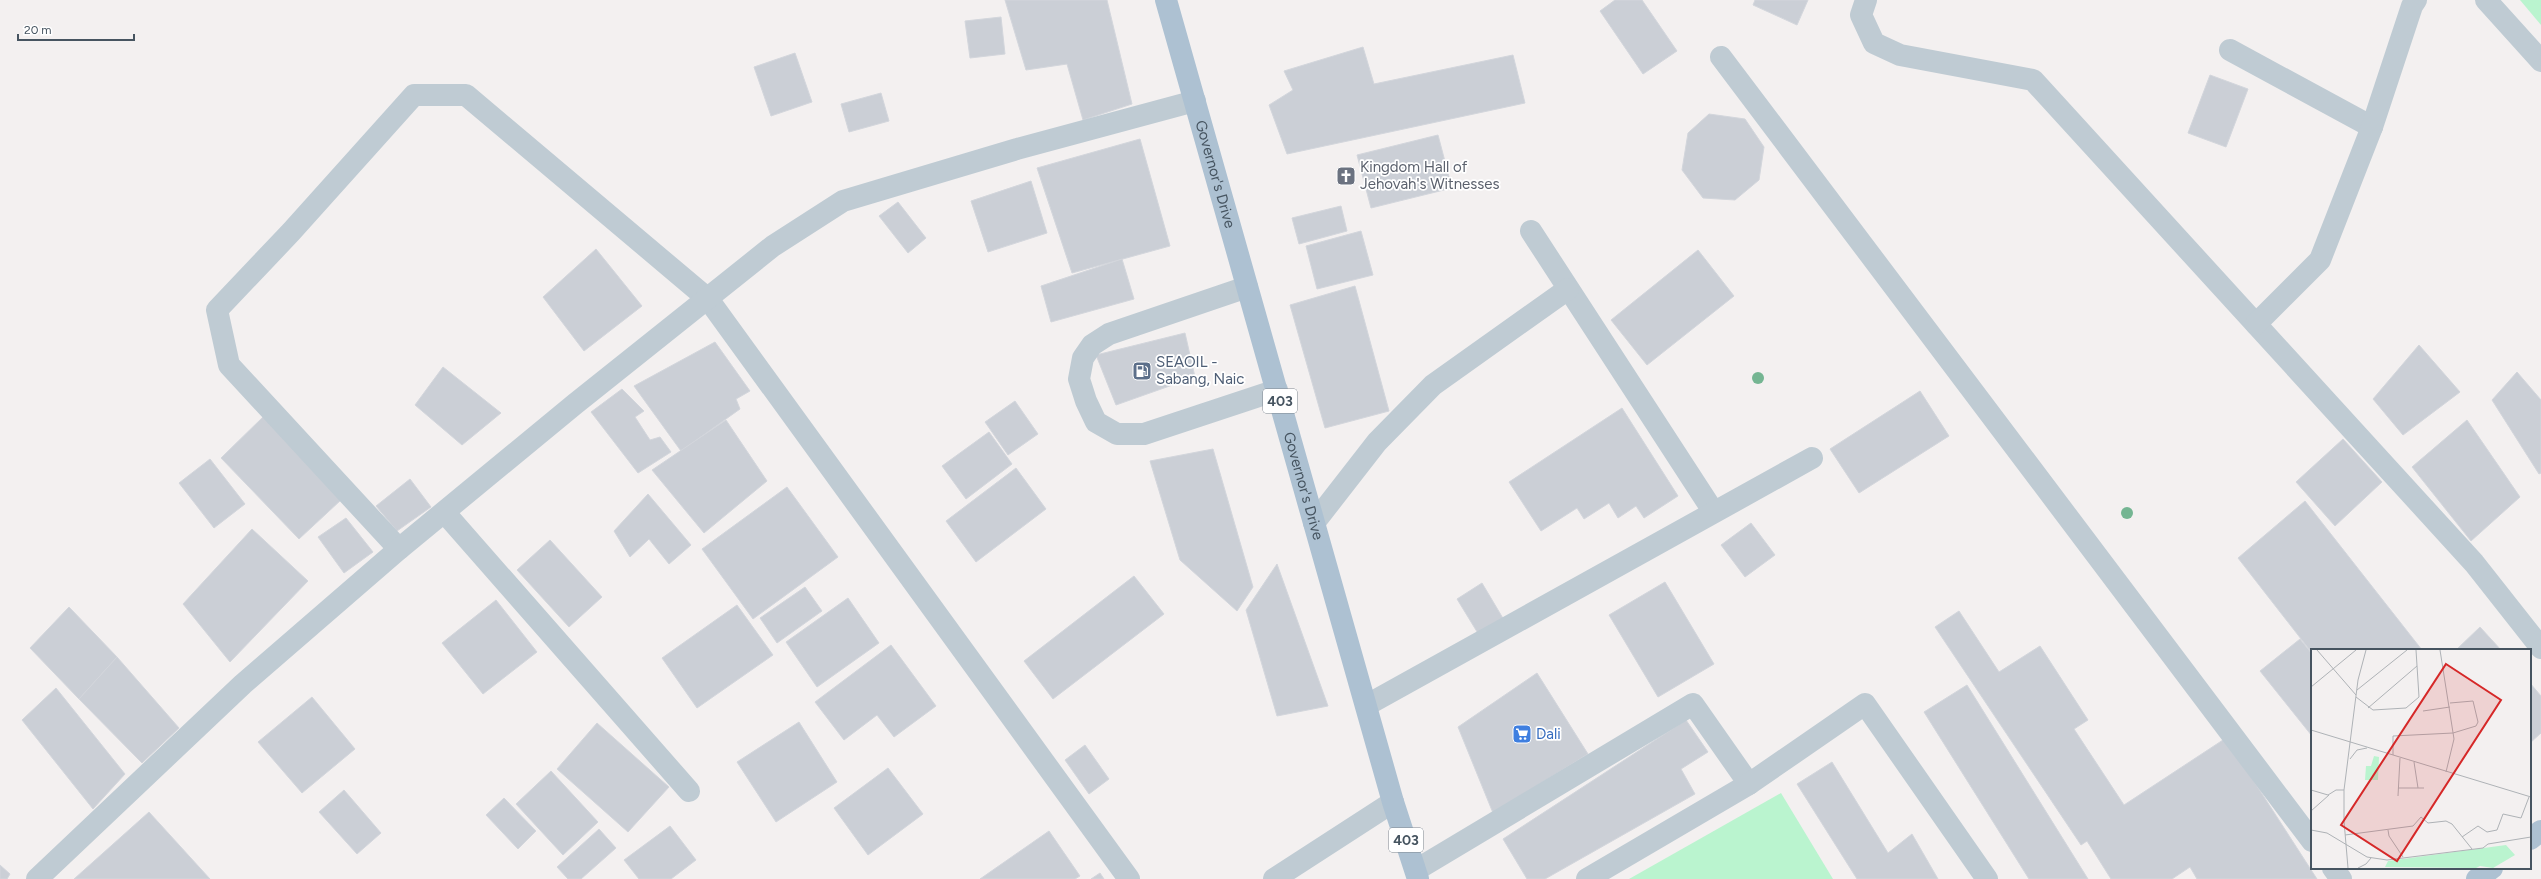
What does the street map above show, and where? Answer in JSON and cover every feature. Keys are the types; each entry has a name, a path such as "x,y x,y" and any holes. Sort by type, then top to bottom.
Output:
{"main road":[{"name":"Governor's Drive","path":"1166,0 1367,705 1393,802 1417,874"},
{"path":"2531,838 2541,831"},
{"path":"2477,879 2491,869"}],"street":[{"path":"1866,0 1861,16 1874,43 1900,55 2033,80 2474,563 2541,648"},
{"path":"2256,324 2320,260 2372,127 2412,6 2416,0"},
{"path":"2486,0 2541,61"},
{"path":"2230,50 2372,127"},
{"path":"1721,57 2311,840"},
{"path":"399,549 229,365 217,310 291,232 414,95 466,94 708,299 1129,879"},
{"path":"37,879 243,684 399,549 575,404 773,246 843,201 1017,149 1195,101"},
{"path":"1530,231 1713,511"},
{"path":"1247,286 1108,334 1092,345 1083,358 1080,379 1086,401 1096,422 1117,434 1144,434 1277,390"},
{"path":"1314,523 1377,442 1433,385 1568,289"},
{"path":"1367,705 1713,511 1812,458"},
{"path":"445,512 689,791"},
{"path":"1417,874 1693,704 1748,784"},
{"path":"1587,879 1748,784 1865,704 1987,879"},
{"path":"1274,879 1393,802"},
{"path":"2334,869 2341,879"}],"green space":[{"path":"2520,0 2541,0 2541,25"},
{"path":"1781,793 1833,879 1629,879"}],"building":[{"path":"1005,0 1107,0 1132,104 1083,120 1067,64 1026,70"},
{"path":"1615,0 1642,0 1677,51 1643,74 1600,11"},
{"path":"1755,0 1808,0 1797,25 1753,5"},
{"path":"1001,17 1005,54 970,58 965,21"},
{"path":"1363,47 1374,84 1513,55 1525,103 1287,154 1269,105 1293,90 1284,71"},
{"path":"795,53 812,102 771,116 754,67"},
{"path":"2210,75 2248,89 2226,147 2188,133"},
{"path":"881,93 889,121 849,132 841,104"},
{"path":"1709,114 1745,119 1764,147 1759,180 1735,200 1703,198 1682,170 1688,133"},
{"path":"1438,135 1452,188 1371,208 1357,155"},
{"path":"1140,139 1170,246 1072,273 1037,168"},
{"path":"1031,181 1047,233 988,252 971,201"},
{"path":"898,202 926,238 908,253 879,216"},
{"path":"1341,206 1347,231 1299,244 1292,218"},
{"path":"1361,231 1373,275 1317,289 1306,246"},
{"path":"596,249 642,306 584,351 543,297"},
{"path":"1698,250 1734,296 1647,365 1611,320"},
{"path":"1122,259 1134,299 1051,322 1041,286"},
{"path":"1355,286 1389,411 1325,428 1290,305"},
{"path":"1185,333 1195,377 1116,405 1096,355"},
{"path":"715,342 750,391 736,399 740,409 681,451 634,386"},
{"path":"2419,345 2460,392 2403,435 2373,399"},
{"path":"443,367 501,413 462,445 415,405"},
{"path":"2517,372 2541,400 2541,473 2539,474 2492,400"},
{"path":"622,389 644,411 635,417 650,440 660,437 671,452 638,473 591,412"},
{"path":"1920,391 1949,436 1859,493 1830,449"},
{"path":"1015,401 1038,434 1008,455 985,422"},
{"path":"1622,408 1678,496 1644,518 1636,506 1618,518 1609,503 1584,519 1577,508 1541,531 1509,482"},
{"path":"264,416 341,500 299,539 221,458"},
{"path":"726,420 767,481 704,533 652,470"},
{"path":"2467,420 2520,497 2471,541 2412,467"},
{"path":"989,432 1012,464 966,499 942,466"},
{"path":"2343,439 2382,482 2335,526 2296,482"},
{"path":"1213,449 1253,587 1237,611 1180,560 1150,461"},
{"path":"210,459 245,504 214,528 179,483"},
{"path":"1016,468 1046,509 976,562 946,521"},
{"path":"410,479 431,507 397,531 376,506"},
{"path":"787,487 838,557 753,619 702,549"},
{"path":"648,494 691,545 669,564 649,539 630,557 614,531"},
{"path":"2305,501 2421,649 2311,649 2311,652 2238,558"},
{"path":"346,518 373,552 344,573 318,537"},
{"path":"1751,523 1775,555 1745,577 1721,545"},
{"path":"252,529 308,581 230,662 183,604"},
{"path":"550,540 602,597 569,627 517,570"},
{"path":"1277,564 1328,706 1277,716 1246,610"},
{"path":"1134,576 1164,614 1053,699 1024,661"},
{"path":"1665,582 1714,664 1658,697 1609,615"},
{"path":"1482,583 1504,620 1479,635 1457,599"},
{"path":"805,587 822,611 777,643 760,618"},
{"path":"848,598 879,643 817,687 786,642"},
{"path":"496,600 537,652 483,694 442,643"},
{"path":"737,605 773,655 697,708 662,658"},
{"path":"69,607 117,657 79,699 30,648"},
{"path":"1959,611 1999,672 2040,646 2088,720 2074,729 2124,805 2226,738 2317,879 2197,879 2190,867 2172,879 2111,879 2087,841 2081,845 1935,627"},
{"path":"2480,627 2500,649 2457,649"},
{"path":"2300,639 2311,653 2311,735 2260,671"},
{"path":"891,645 936,706 894,737 877,715 844,740 815,702"},
{"path":"117,657 179,728 142,763 79,699"},
{"path":"1537,673 1588,754 1493,813 1458,727"},
{"path":"2531,684 2541,696 2541,733 2531,742"},
{"path":"1967,685 2088,879 2029,879 1924,712"},
{"path":"56,688 125,774 93,809 22,720"},
{"path":"312,697 355,749 302,793 258,742"},
{"path":"1686,720 1708,752 1681,769 1695,794 1545,879 1527,879 1503,839"},
{"path":"799,722 837,782 776,822 737,762"},
{"path":"597,723 669,787 628,832 557,769"},
{"path":"1085,745 1109,779 1089,794 1065,760"},
{"path":"1832,762 1888,853 1912,834 1938,879 1857,879 1797,784"},
{"path":"888,768 923,814 868,855 834,808"},
{"path":"551,771 598,822 563,855 516,804"},
{"path":"344,790 381,833 357,854 319,812"},
{"path":"504,798 536,831 518,849 486,815"},
{"path":"149,812 210,879 74,879"},
{"path":"670,826 696,860 671,879 639,879 624,860"},
{"path":"599,829 616,848 581,879 568,879 557,867"},
{"path":"1049,831 1080,876 1075,879 980,879"},
{"path":"0,865 10,874 7,879 0,879"},
{"path":"1100,873 1104,879 1091,879"}],"place":[{"name":"Kingdom Hall of Jehovah's Witnesses","path":"1346,176"},
{"name":"SEAOIL - Sabang, Naic","path":"1142,371"},
{"name":"Dali","path":"1522,734"}]}
